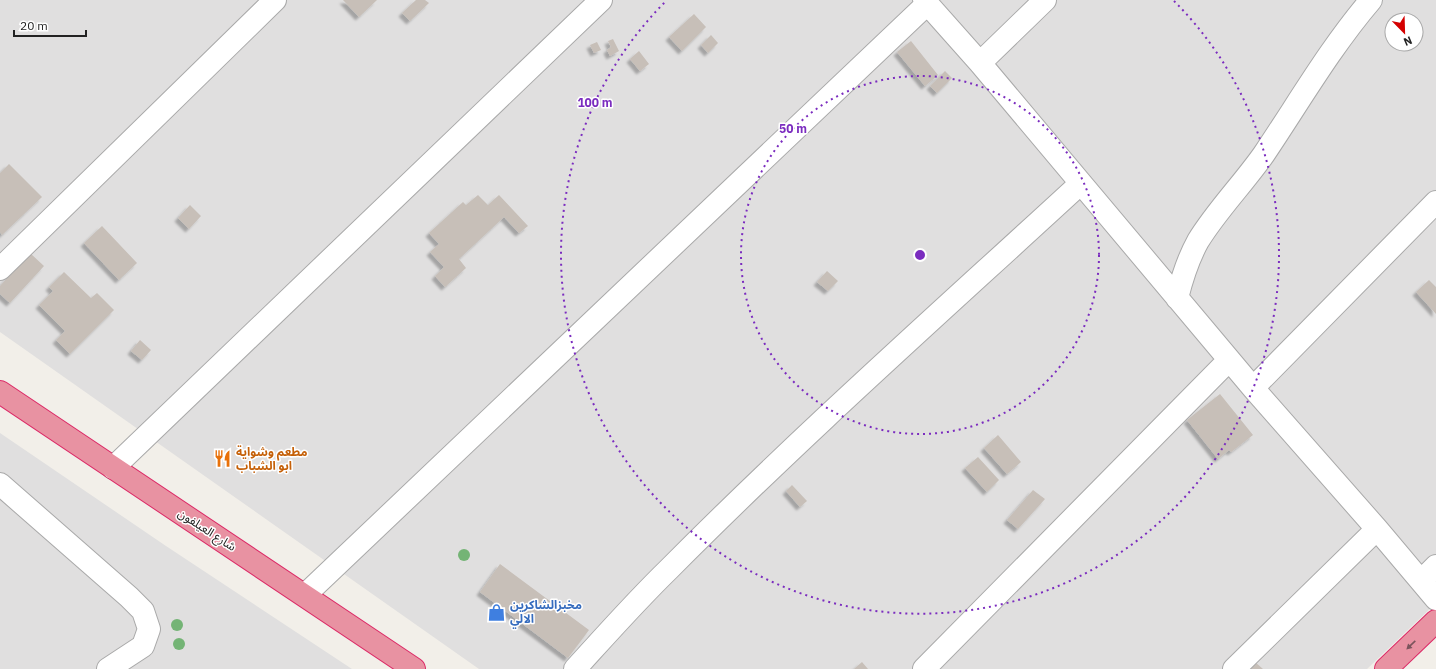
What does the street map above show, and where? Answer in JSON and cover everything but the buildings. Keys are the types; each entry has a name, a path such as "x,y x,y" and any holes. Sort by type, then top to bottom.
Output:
{"highway":[{"name":"شارع العيلفون","path":"0,392 414,669"},
{"path":"1386,669 1436,622"}],"street":[{"path":"0,269 274,0"},
{"path":"113,468 601,0"},
{"path":"980,63 1045,0"},
{"path":"1177,298 1185,268 1198,242 1216,215 1263,155 1315,75 1371,0"},
{"path":"305,595 925,2 980,63 1228,360 1377,529 1428,573 1436,599"},
{"path":"575,669 668,570 727,512 1080,184"},
{"path":"1253,388 1436,202"},
{"path":"924,669 1228,360"},
{"path":"0,484 129,597 142,611 149,629 143,646 108,669"},
{"path":"1234,669 1377,529"}],"shaded area":[{"path":"0,0 1436,0 1436,603 1367,669 479,669 0,332"},
{"path":"0,433 166,546 352,669 0,669"}],"place":[{"name":"مطعم وشواية ابو الشباب","path":"223,459"},
{"name":"مخبزالشاكرين الالي","path":"497,612"}]}
